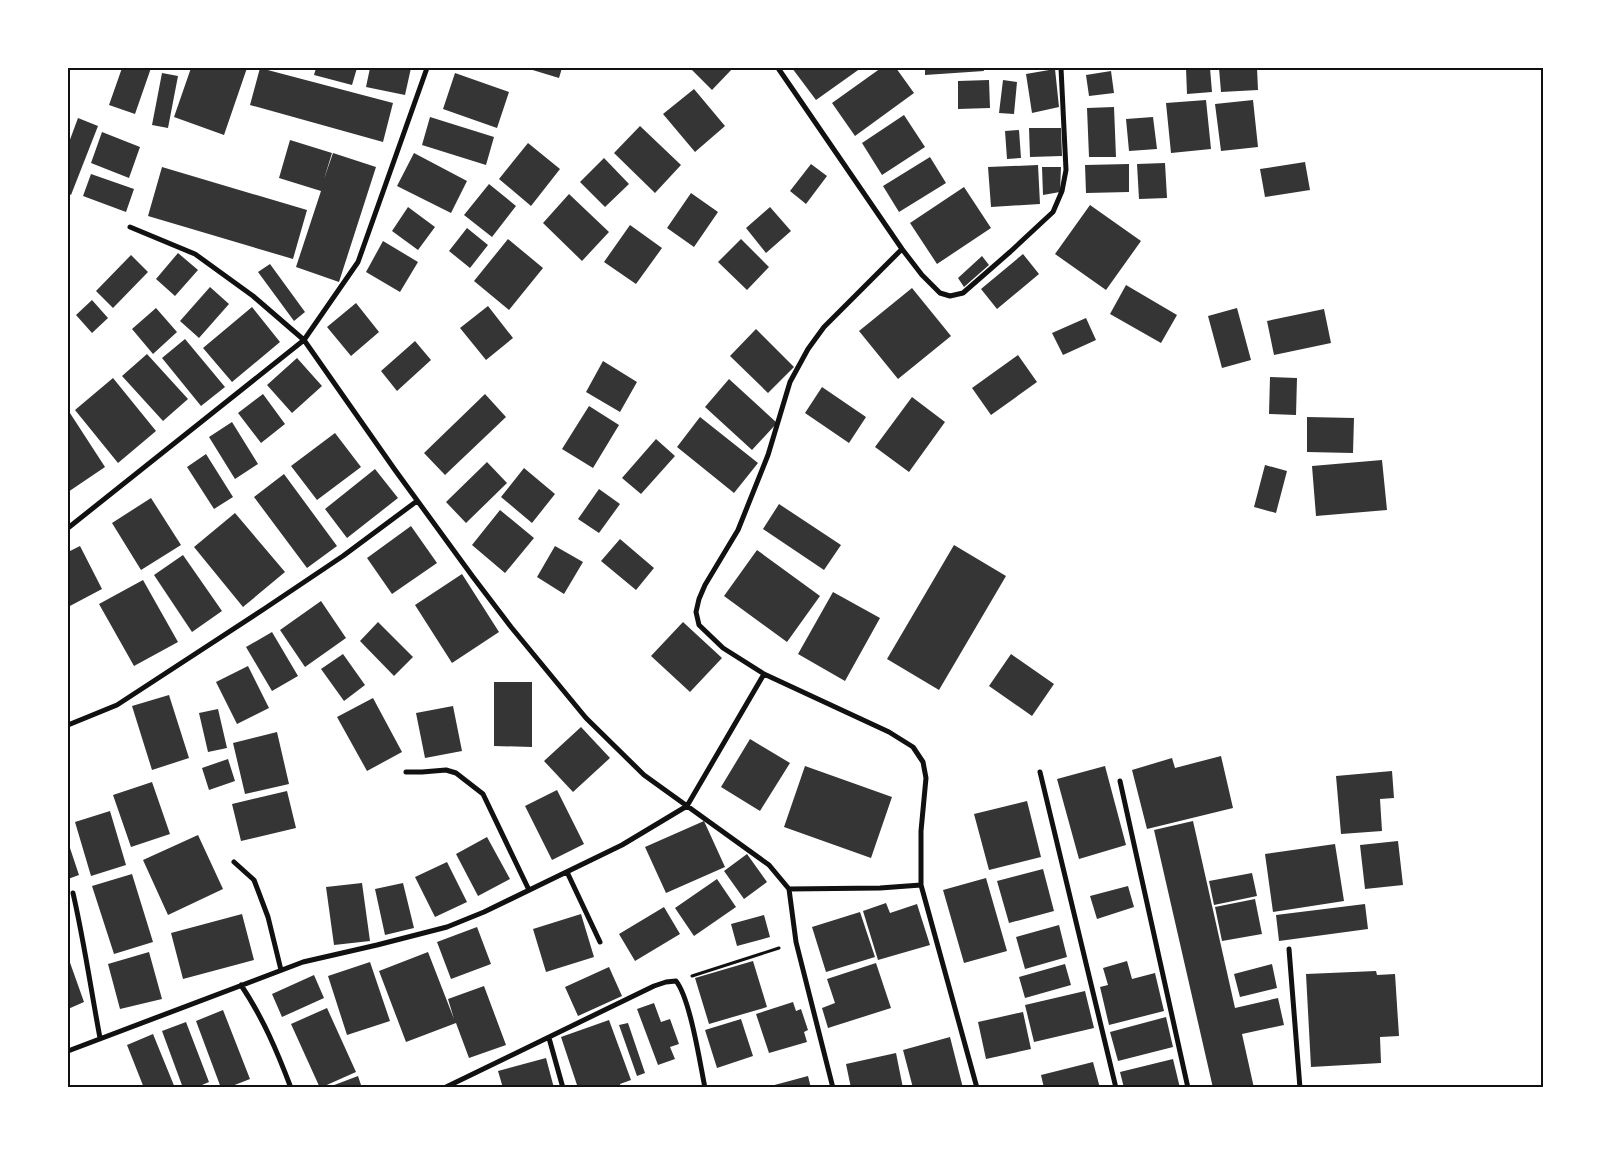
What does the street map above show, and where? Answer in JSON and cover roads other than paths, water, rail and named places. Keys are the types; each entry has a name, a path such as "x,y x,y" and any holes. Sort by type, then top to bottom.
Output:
{"street":[{"path":"68,528 304,340 358,262 427,68"},
{"path":"778,68 902,250 922,275 940,292 950,296 963,293 1053,212 1062,191 1066,170 1061,68"},
{"path":"130,227 195,254 253,296 304,340 417,501 511,627 586,718 644,775 769,865 788,889 796,942 833,1088"},
{"path":"902,250 824,327 808,349 790,382 768,455 738,530 705,585 698,599 696,612 699,625 723,648 764,674 889,732 913,747 923,762 926,778 921,831 921,885 977,1088"},
{"path":"68,725 117,705 280,599 417,501"},
{"path":"68,1051 303,962 447,926 484,912 622,845 687,806 764,674"},
{"path":"406,772 446,770 456,773 483,794 529,890"},
{"path":"1040,772 1116,1088"},
{"path":"1120,781 1188,1088"},
{"path":"234,862 254,880 268,918 281,970"},
{"path":"567,872 600,942"},
{"path":"788,889 880,888 921,885"},
{"path":"73,893 83,935 84,952 100,1038"},
{"path":"1289,949 1300,1088"},
{"path":"444,1088 654,986 676,981 682,987 705,1088"},
{"path":"241,985 272,1039 291,1088"},
{"path":"549,1038 563,1088"}]}
